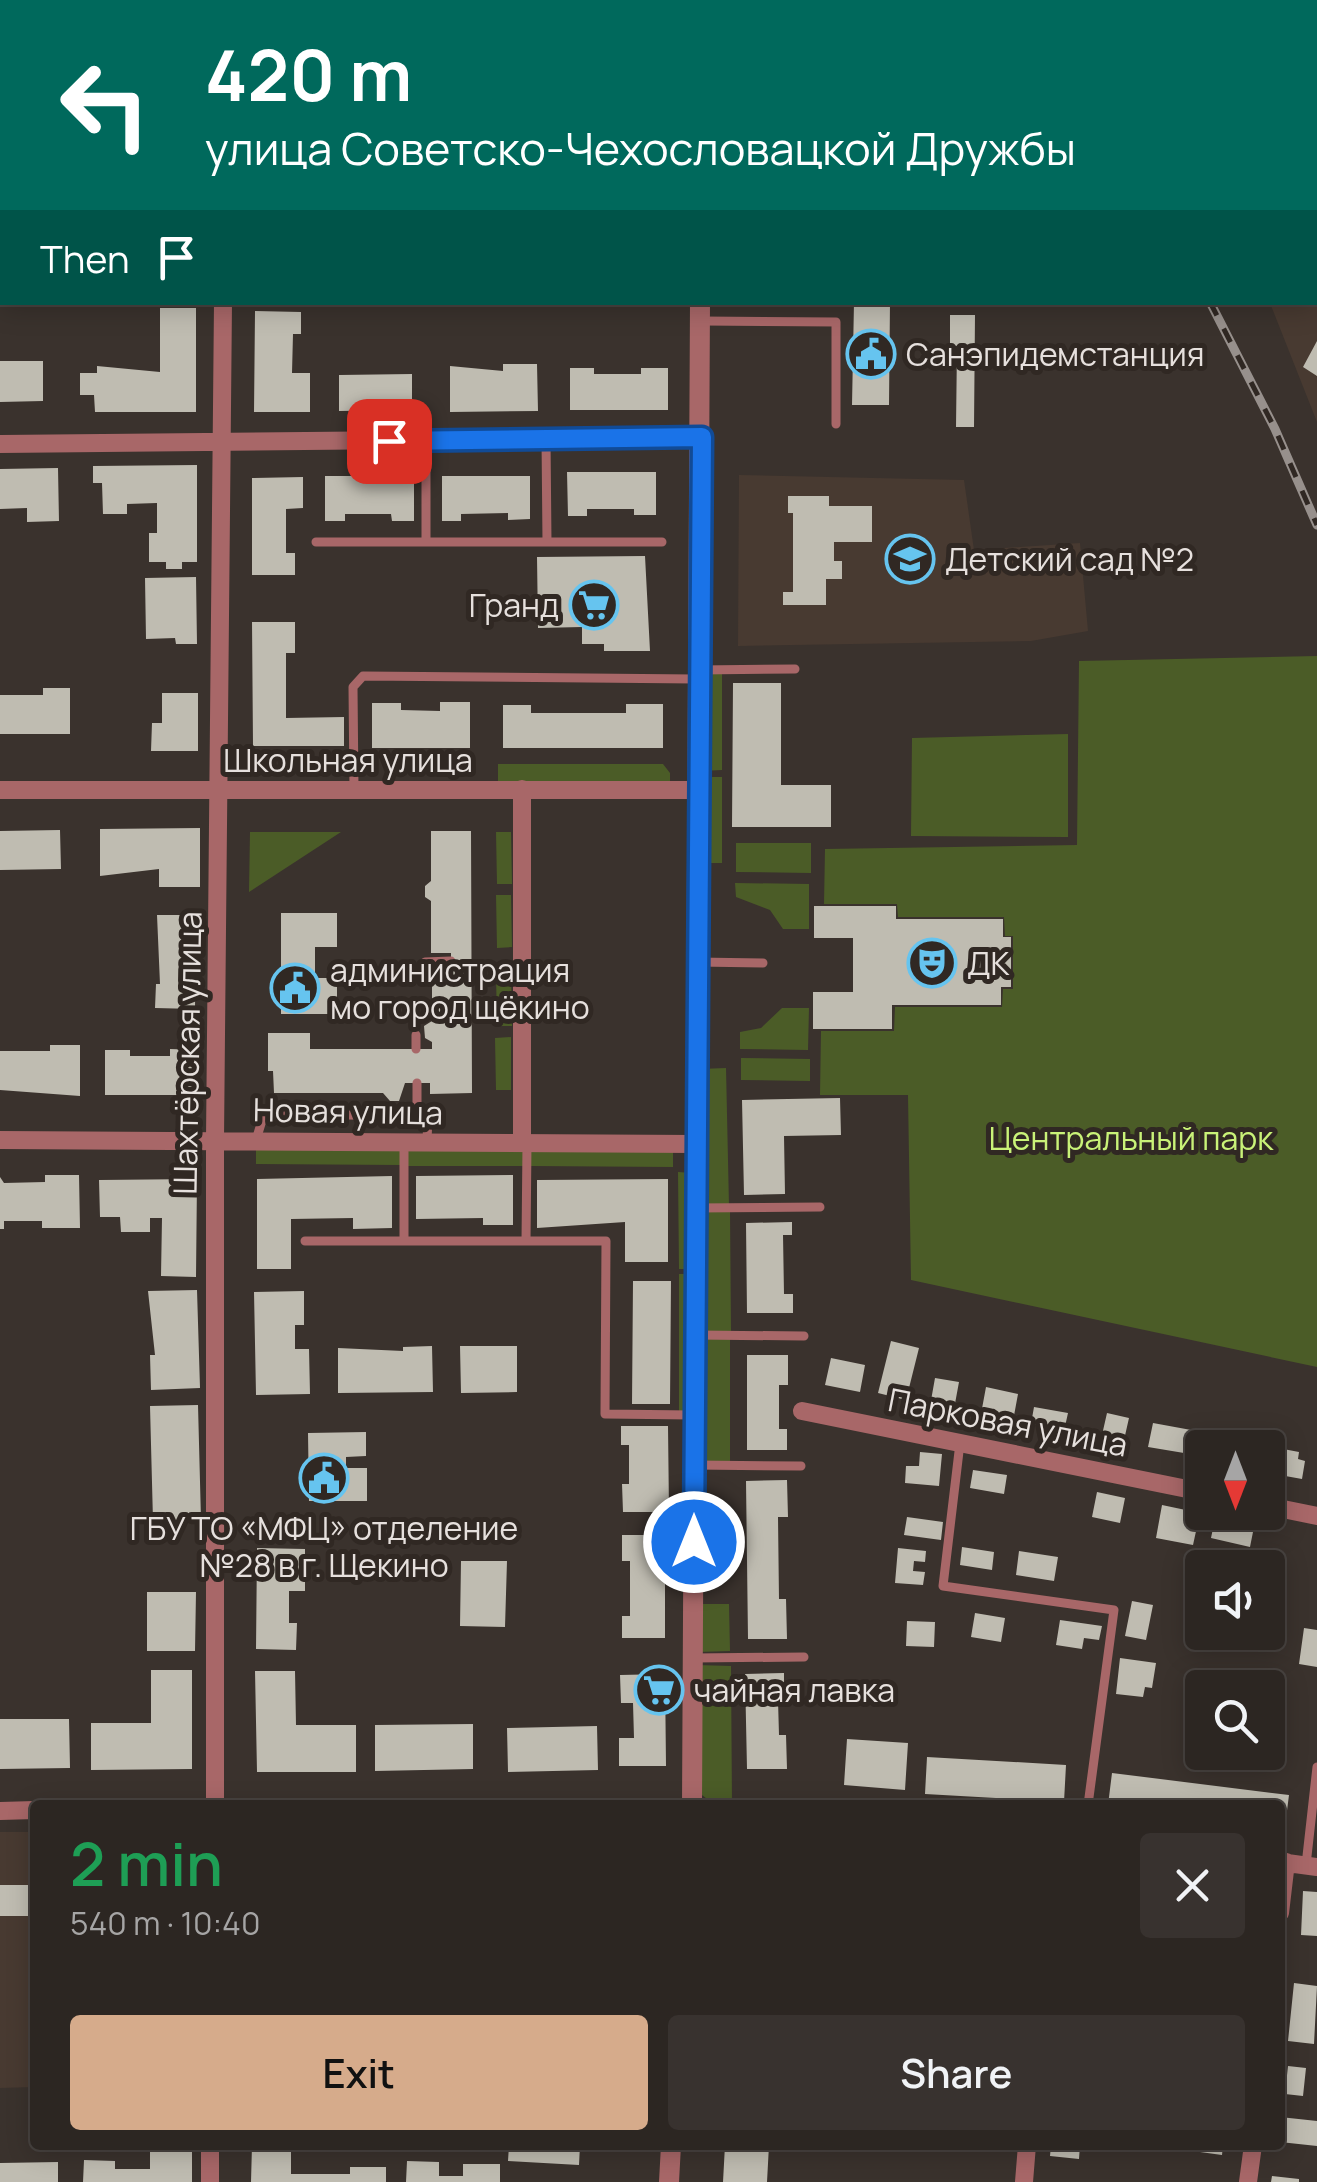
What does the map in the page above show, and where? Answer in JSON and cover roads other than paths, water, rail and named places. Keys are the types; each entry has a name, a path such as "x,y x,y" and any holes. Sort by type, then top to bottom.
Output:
{"street":[{"name":"Шахтёрская улица","path":"215,1800 214,1139 223,305"},
{"path":"692,1800 695,1335 686,1271 696,1208 700,312"},
{"path":"0,444 702,437"},
{"path":"522,789 524,1142"},
{"name":"Школьная улица","path":"0,790 696,790"},
{"name":"Новая улица","path":"0,1140 696,1144"},
{"name":"Парковая улица","path":"802,1411 1185,1489"},
{"path":"1285,1509 1317,1516"},
{"path":"0,1811 30,1810"},
{"path":"1285,1862 1312,1866"},
{"path":"210,2150 210,2182"},
{"path":"669,2182 672,2150"},
{"path":"1024,2182 1027,2150"},
{"path":"1248,2182 1252,2150"}],"lane":[{"path":"700,312 836,322 836,424"},
{"path":"546,439 547,542"},
{"path":"426,440 426,542"},
{"path":"316,542 662,542"},
{"path":"354,789 353,687 356,679 364,676 698,674 796,669"},
{"path":"425,962 451,961"},
{"path":"697,962 763,963"},
{"path":"416,1034 416,1048"},
{"path":"417,1083 417,1116"},
{"path":"256,1140 264,1114 428,1116 428,1142"},
{"path":"404,1141 404,1241"},
{"path":"524,1142 526,1241"},
{"path":"696,1208 820,1207"},
{"path":"306,1241 606,1240 605,1414 694,1415"},
{"path":"695,1335 804,1336"},
{"path":"960,1443 943,1586 1114,1610 1089,1800"},
{"path":"694,1465 801,1466"},
{"path":"693,1658 804,1657"},
{"path":"1312,1866 1317,1767"}],"railway":[{"path":"1212,305 1275,429 1317,525"}],"place":[{"name":"Санэпидемстанция","path":"871,354"},
{"name":"Детский сад №2","path":"910,559"},
{"name":"Гранд","path":"594,605"},
{"name":"ДК","path":"932,963"},
{"name":"администрация мо город щёкино","path":"295,988"},
{"name":"ГБУ ТО «МФЦ» отделение №28 в г. Щекино","path":"324,1478"},
{"name":"чайная лавка","path":"659,1690"}],"park label":[{"name":"Центральный парк","path":"1131,1138"}]}
